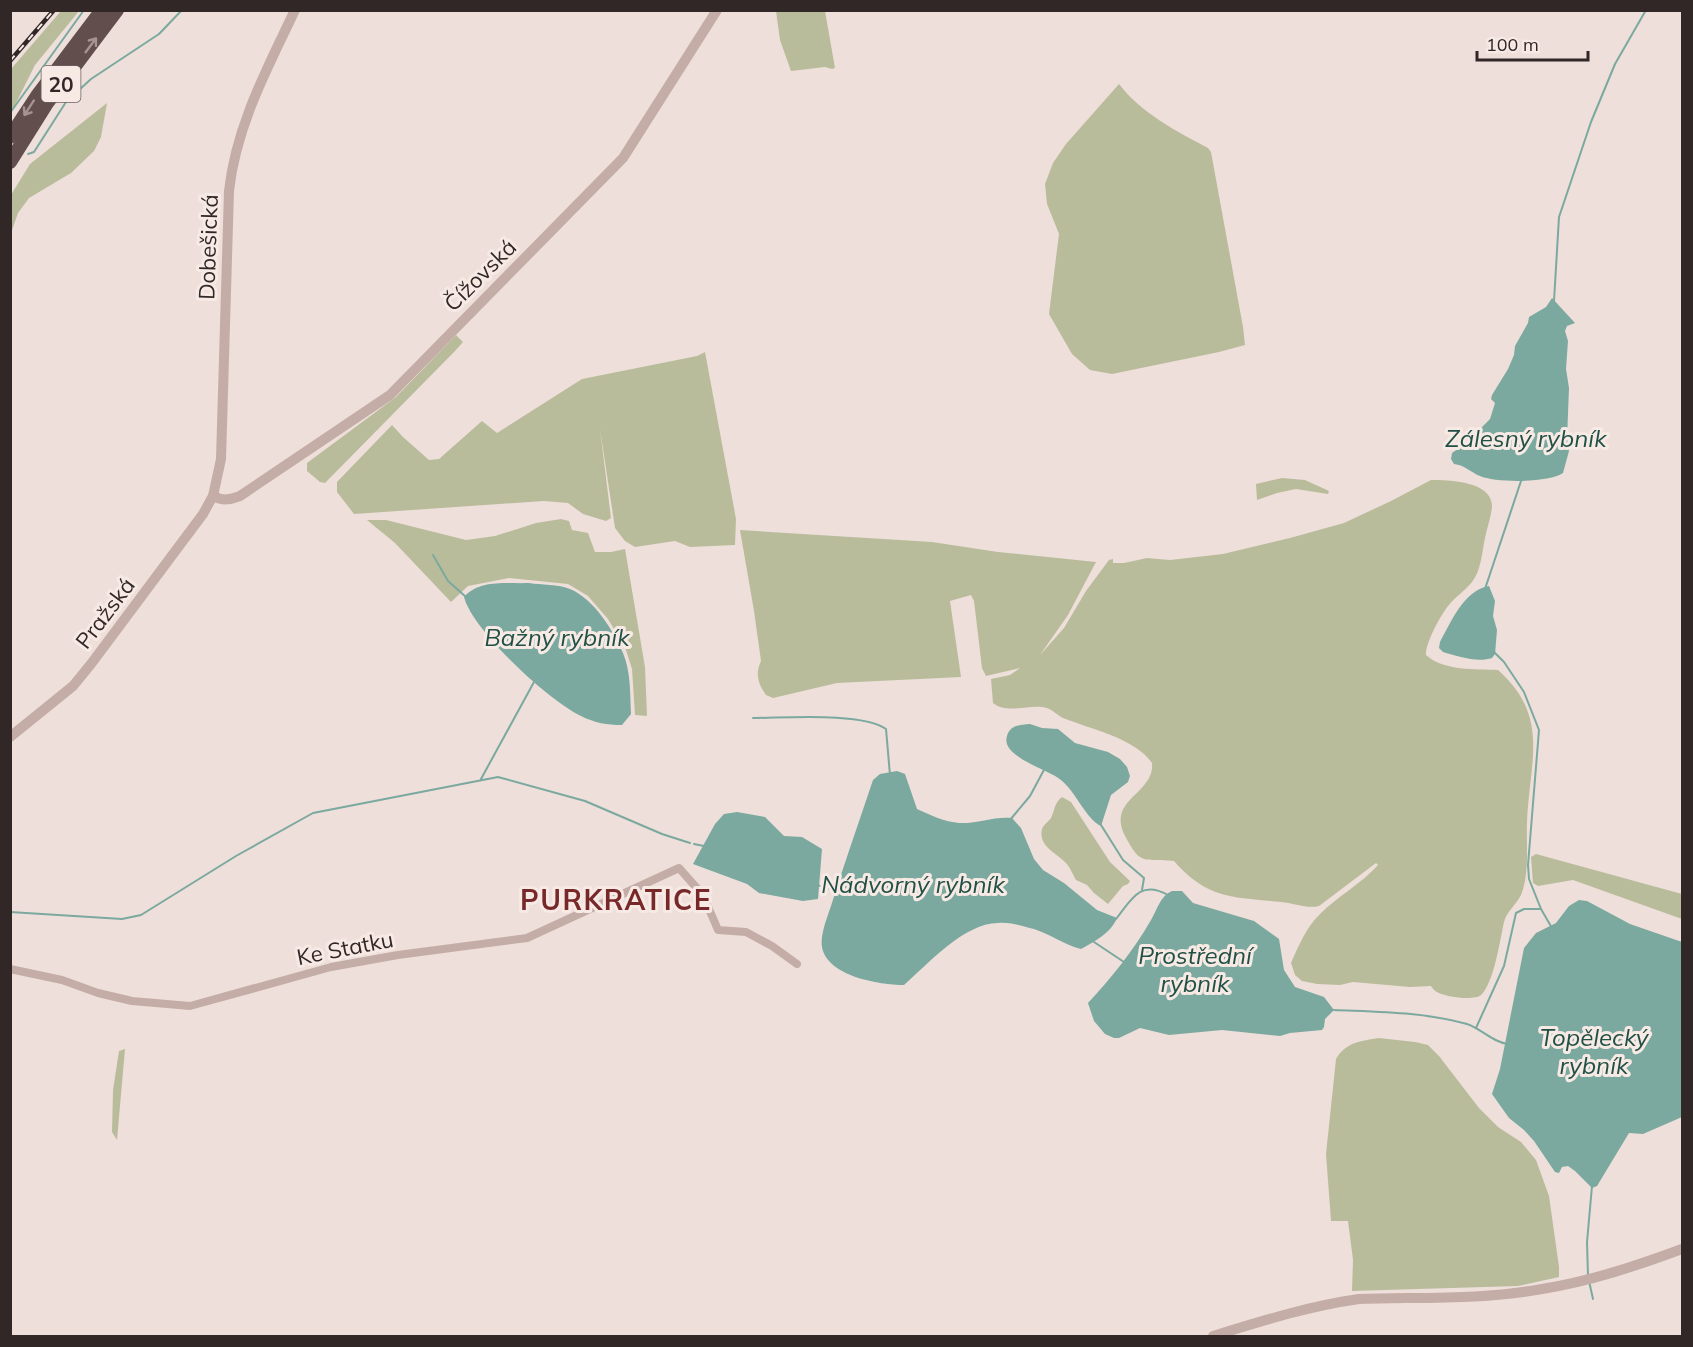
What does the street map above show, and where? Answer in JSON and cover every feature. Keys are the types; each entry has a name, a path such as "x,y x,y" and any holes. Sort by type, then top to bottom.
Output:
{"highway":[{"name":"20","path":"10,137 102,10"},
{"name":"20","path":"10,162 47,103 117,10"}],"street":[{"name":"Dobešická","path":"213,496 221,459 232,167 237,145 254,98 295,10"},
{"name":"Čížovská","path":"213,496 221,500 240,496 390,395 623,158 717,10"},
{"name":"Pražská","path":"10,737 73,686 194,528 213,496"},
{"name":"Ke Statku","path":"10,969 62,980 98,993 132,1001 190,1006 331,967 399,955 527,938 679,868 703,895 718,930 746,932 772,946 797,964"},
{"path":"1213,1336 1305,1308 1340,1301 1500,1295 1541,1290 1624,1270 1683,1249"}],"green space":[{"path":"61,11 79,11 35,65 11,113 11,69"},
{"path":"776,11 825,11 835,68 791,71 780,40"},
{"path":"1119,84 1148,113 1208,148 1211,152 1245,345 1112,374 1090,370 1072,354 1049,314 1059,234 1047,204 1045,184 1053,163 1066,144"},
{"path":"107,103 101,137 94,151 71,173 29,198 18,213 11,233 11,195 30,164"},
{"path":"456,335 463,342 325,483 320,482 307,471 307,463 396,397"},
{"path":"705,352 736,519 735,545 690,547 675,541 635,547 625,541 615,528 600,429 611,518 606,521 583,514 568,503 544,501 354,514 337,492 337,482 392,425 429,460 439,459 482,421 497,433 582,379 697,356"},
{"path":"1282,478 1305,480 1329,491 1328,494 1296,489 1257,500 1256,484"},
{"path":"1431,480 1458,482 1478,487 1490,498 1492,507 1477,572 1472,582 1451,602 1442,615 1431,637 1426,655 1450,667 1498,670 1515,688 1525,705 1531,723 1533,741 1527,823 1527,868 1524,886 1519,899 1505,918 1490,981 1486,989 1477,997 1459,998 1446,995 1436,992 1431,986 1410,987 1353,982 1340,985 1317,984 1302,981 1295,975 1291,963 1311,924 1371,872 1378,865 1376,863 1319,906 1310,907 1223,894 1198,883 1174,861 1150,860 1140,857 1125,836 1121,824 1122,813 1151,774 1152,763 1135,747 1099,730 1063,718 1047,708 1012,709 993,703 991,679 1010,675 1020,668 986,676 982,668 974,601 971,595 950,601 961,677 837,683 773,698 766,695 759,683 758,670 761,661 740,530 932,542 998,552 1096,562 1068,615 1040,655 1064,628 1086,591 1109,560 1113,559 1113,563 1124,563 1147,558 1170,560 1223,554 1290,538 1344,523"},
{"path":"561,519 569,521 572,530 588,533 595,552 625,549 645,667 647,716 635,715 632,669 625,647 608,619 588,596 568,584 509,578 468,586 451,602 395,543 367,520 386,520 466,540 495,536 536,523"},
{"path":"1062,797 1071,802 1110,862 1130,881 1108,904 1087,885 1076,880 1062,859 1045,845 1042,829 1051,818 1056,804"},
{"path":"1536,854 1682,894 1682,919 1573,880 1538,886 1533,883 1531,857"},
{"path":"1379,1038 1428,1045 1479,1108 1498,1127 1521,1142 1536,1160 1549,1196 1559,1277 1518,1286 1352,1291 1353,1260 1348,1221 1331,1221 1326,1154 1336,1059 1349,1046 1360,1041"},
{"path":"125,1049 117,1140 112,1132 113,1090 119,1051"}],"water":[{"name":"Zálesný rybník","path":"1552,298 1575,323 1567,326 1565,331 1568,341 1566,369 1569,388 1567,439 1569,451 1563,473 1546,479 1498,480 1480,476 1454,464 1451,459 1452,453 1475,437 1490,419 1495,403 1491,399 1492,395 1508,369 1515,346 1529,317 1546,307"},
{"name":"Bažný rybník","path":"529,583 570,589 587,600 608,625 626,660 629,675 631,714 622,725 611,725 586,718 550,696 497,646 470,611 464,597 470,591 486,585"},
{"path":"1489,586 1495,601 1493,616 1497,630 1495,654 1492,658 1480,660 1443,652 1439,648 1440,642 1459,608 1472,594"},
{"path":"1030,724 1042,728 1058,729 1075,743 1108,752 1120,759 1127,767 1130,776 1128,782 1111,795 1101,826 1091,818 1061,780 1026,762 1011,750 1007,743 1008,732 1016,726"},
{"name":"Nádvorný rybník","path":"897,771 905,774 917,809 932,816 959,823 1012,818 1021,828 1034,859 1043,870 1064,883 1097,910 1117,918 1111,928 1081,949 1040,931 1021,926 1003,923 985,925 959,937 904,985 868,981 833,965 826,957 822,947 822,937 841,874 873,780 880,774"},
{"path":"737,812 765,817 784,836 802,837 822,849 818,899 803,901 759,893 747,884 693,864 715,824 724,814"},
{"name":"Prostřední rybník","path":"1172,891 1182,891 1193,903 1254,921 1279,939 1284,970 1295,987 1324,997 1334,1010 1325,1019 1322,1030 1280,1036 1222,1030 1169,1035 1140,1028 1119,1038 1105,1034 1094,1021 1088,1003 1122,963 1162,900"},
{"name":"Topělecký rybník","path":"1579,900 1587,901 1630,924 1682,942 1682,1117 1643,1134 1629,1133 1597,1186 1592,1188 1568,1166 1562,1167 1559,1173 1555,1172 1534,1141 1509,1118 1492,1094 1500,1069 1524,948 1536,933 1556,923 1569,906"}],"waterway":[{"path":"10,113 84,10"},
{"path":"28,154 34,152 66,102 91,79 159,34 182,10"},
{"path":"1554,301 1559,217 1591,122 1615,64 1646,10"},
{"path":"1485,589 1522,478"},
{"path":"433,555 448,581 466,597"},
{"path":"1494,652 1504,662 1524,692 1539,730 1528,865 1529,879 1541,909"},
{"path":"481,779 534,682"},
{"path":"753,718 822,717 860,720 875,724 886,729 890,775"},
{"path":"1010,820 1030,796 1045,768"},
{"path":"10,912 122,919 141,915 236,856 313,813 498,777 585,801 662,834 690,843"},
{"path":"1101,825 1123,860 1144,878 1142,890"},
{"path":"694,844 704,846"},
{"path":"817,885 838,891"},
{"path":"1116,919 1132,899 1143,891 1150,889 1168,895"},
{"path":"1476,1028 1504,966 1516,913 1524,909 1541,909 1552,928"},
{"path":"1091,940 1124,962"},
{"path":"1334,1010 1401,1013 1451,1020 1472,1026 1497,1041 1508,1044"},
{"path":"1588,1276 1587,1242 1592,1186"},
{"path":"1589,1281 1593,1299"}],"railway":[{"path":"10,61 54,10"}],"district":[{"name":"PURKRATICE","path":"616,899"}]}
